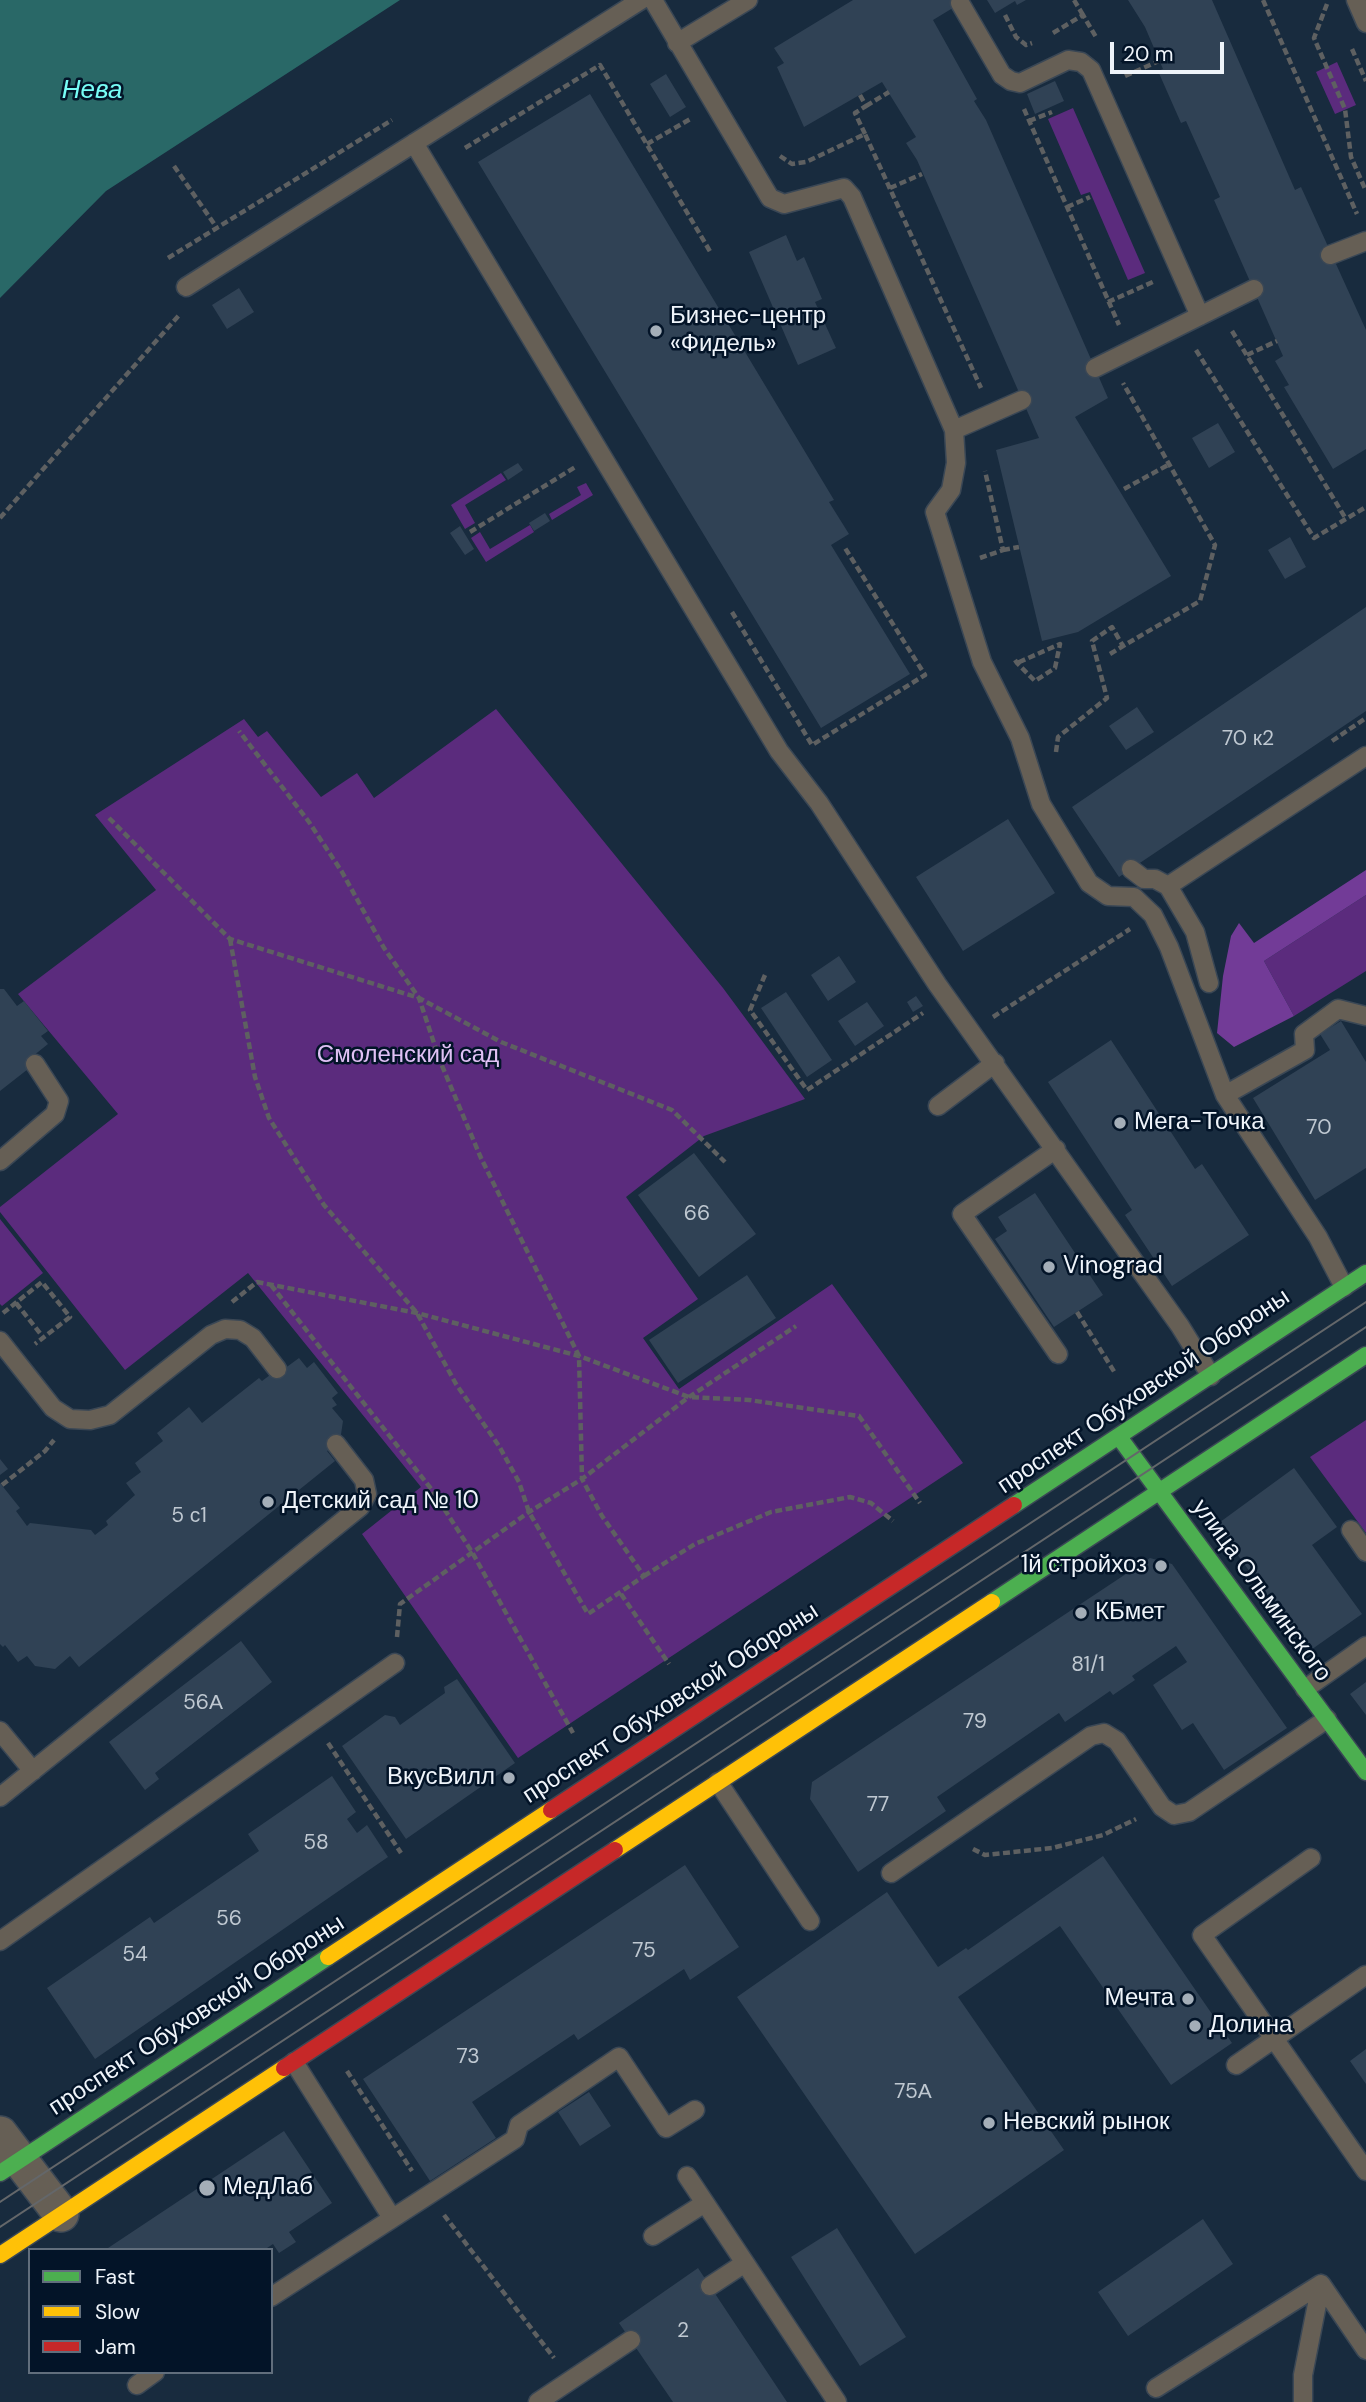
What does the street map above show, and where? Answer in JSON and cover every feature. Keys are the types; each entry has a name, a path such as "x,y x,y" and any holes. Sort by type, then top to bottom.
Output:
{"main road":[{"name":"проспект Обуховской Обороны","path":"7,2155 1119,1437 1366,1273"},
{"path":"0,2255 1366,1355"},
{"name":"улица Ольминского","path":"1119,1437 1366,1772"}],"street":[{"path":"7,2155 61,2214"}],"lane":[{"path":"186,287 641,0"},
{"path":"653,0 769,198 784,204 844,188 852,197 954,429 956,463 951,491 935,512 982,662 1020,738 1041,804 1089,883 1108,896 1134,897 1153,915 1169,947 1225,1095 1318,1237 1344,1287"},
{"path":"677,43 748,0"},
{"path":"1356,0 1366,23"},
{"path":"960,3 1002,75 1011,81 1020,83 1068,60 1081,62 1091,70 1200,316"},
{"path":"414,143 779,751 819,803 947,997 1180,1326 1211,1376"},
{"path":"1330,255 1366,241"},
{"path":"1103,364 1254,289"},
{"path":"954,429 1022,400"},
{"path":"1168,886 1365,759"},
{"path":"1131,869 1144,879 1155,879 1168,886 1195,932 1209,983"},
{"path":"1225,1095 1305,1050 1304,1034 1338,1009 1366,1016"},
{"path":"938,1106 995,1063"},
{"path":"0,1161 55,1114 59,1101 35,1064"},
{"path":"1056,1149 962,1214 1058,1354"},
{"path":"0,1341 53,1408 70,1419 90,1420 110,1415 211,1335 225,1329 240,1330 253,1338 277,1369"},
{"path":"0,1797 360,1507 367,1494 364,1480 336,1444"},
{"path":"1351,1530 1366,1552"},
{"path":"1305,1689 1366,1646"},
{"path":"0,1941 395,1663"},
{"path":"891,1873 1091,1736 1104,1733 1117,1741 1161,1807 1174,1815 1189,1812 1327,1719"},
{"path":"0,1731 33,1771"},
{"path":"718,1782 810,1921"},
{"path":"1311,1858 1202,1935 1366,2171"},
{"path":"1236,2065 1366,1975"},
{"path":"273,2296 427,2193 515,2139 519,2125 619,2057 666,2128 695,2110"},
{"path":"294,2062 392,2218"},
{"path":"687,2176 837,2402"},
{"path":"653,2236 705,2203"},
{"path":"710,2287 745,2263"},
{"path":"1321,2284 1366,2350"},
{"path":"1156,2388 1321,2284"},
{"path":"1303,2402 1303,2375 1321,2284"},
{"path":"538,2402 631,2340"},
{"path":"137,2385 152,2374"}],"path":[{"path":"1074,0 1083,15"},
{"path":"1263,0 1361,223"},
{"path":"1329,0 1314,38 1345,109 1351,157 1366,191"},
{"path":"1119,79 1159,61"},
{"path":"457,153 600,65 712,253"},
{"path":"865,134 855,113 889,92"},
{"path":"860,95 866,106"},
{"path":"1015,104 1024,109 1030,121 1129,351"},
{"path":"1030,121 1052,112"},
{"path":"168,258 396,118"},
{"path":"647,144 676,128"},
{"path":"174,166 217,228"},
{"path":"890,188 922,174"},
{"path":"1067,207 1090,197"},
{"path":"1108,302 1157,280 1152,269"},
{"path":"0,518 183,311 186,287"},
{"path":"1181,325 1314,538 1366,507"},
{"path":"1247,355 1277,341"},
{"path":"1103,364 1168,465 1215,545 1200,601 1110,654"},
{"path":"470,532 599,452"},
{"path":"1124,489 1168,465"},
{"path":"1003,550 1019,547"},
{"path":"726,602 813,745 925,676 845,548"},
{"path":"1055,758 1058,737 1108,698 1092,640 1112,627 1123,646"},
{"path":"1011,655 1017,663 1035,681 1055,668 1060,643 1017,663"},
{"path":"1331,741 1366,718"},
{"path":"239,731 309,822 342,872 384,948 419,998 440,1061 481,1158 579,1356 582,1479 644,1576"},
{"path":"109,818 230,939 419,998 501,1042 672,1110 725,1162"},
{"path":"971,1031 1134,927 1158,954 1169,947"},
{"path":"230,939 255,1077 269,1118 324,1205 417,1313 456,1384 499,1446 519,1482 529,1512 588,1614 695,1544 771,1513 850,1497 871,1503 892,1521"},
{"path":"765,975 750,1010 807,1090 947,997"},
{"path":"0,1315 42,1282 70,1317 15,1360"},
{"path":"225,1329 230,1303 257,1282 417,1313 579,1356 689,1396 749,1399 859,1416 920,1503"},
{"path":"271,1285 432,1490 472,1552 573,1733"},
{"path":"16,1303 43,1337"},
{"path":"1077,1312 1115,1373"},
{"path":"395,1663 400,1604 529,1512 582,1479 689,1396 796,1326"},
{"path":"2,1485 45,1451 70,1419"},
{"path":"621,1594 669,1664"},
{"path":"313,1720 401,1853"},
{"path":"958,1827 975,1851 985,1855 1052,1848 1103,1835 1161,1807"},
{"path":"347,2071 427,2193 570,2380"}],"green space":[{"path":"1337,62 1356,105 1335,114 1316,72"},
{"path":"1073,108 1145,273 1128,280 1090,192 1081,195 1048,119"},
{"path":"501,473 506,480 465,505 475,523 465,529 451,505"},
{"path":"586,483 593,495 552,520 549,514 581,495 577,487"},
{"path":"530,525 534,532 486,562 471,538 480,532 490,549"},
{"name":"Смоленский сад","path":"496,709 723,988 805,1099 704,1136 626,1197 698,1299 643,1338 679,1389 832,1284 963,1463 518,1758 362,1534 421,1487 248,1273 125,1370 0,1212 0,1207 118,1114 18,994 156,890 95,815 244,719 258,737 267,731 321,797 357,773 374,798"},
{"path":"1366,895 1366,971 1294,1016 1264,961"},
{"path":"0,1219 43,1273 2,1306 0,1304"},
{"path":"1366,1420 1366,1533 1310,1457"}],"shaded area":[{"path":"1366,870 1366,895 1264,961 1294,1016 1234,1047 1217,1033 1223,976 1231,936 1239,923 1254,943"}],"water":[{"name":"Нева","path":"0,0 400,0 106,191 0,298"}],"building":[{"path":"853,0 966,0 933,20 977,99 974,101 986,120 1108,398 1075,417 1171,576 1078,632 1042,641 996,450 1039,438 917,160 906,143 916,137 882,82 804,127 777,67 784,63 774,48"},
{"path":"987,0 1026,0 1017,5 1015,1 995,13"},
{"path":"1128,0 1212,0 1295,190 1301,187 1366,330 1366,449 1333,469 1284,387 1289,385 1275,361 1283,356 1214,200 1220,197 1186,121 1181,123 1158,71 1163,69 1145,27"},
{"path":"666,74 686,107 670,117 650,84"},
{"path":"1055,81 1064,101 1035,114 1027,94"},
{"name":"Бизнес-центр «Фидель»","path":"590,94 834,500 829,502 849,534 831,545 910,674 821,728 478,162"},
{"path":"786,235 797,261 804,257 822,299 815,302 836,348 798,365 749,252"},
{"path":"239,288 254,312 227,329 212,305"},
{"path":"1218,423 1235,452 1209,468 1192,438"},
{"path":"518,463 523,470 508,480 503,472"},
{"path":"545,513 550,521 534,531 529,523"},
{"path":"460,526 474,549 465,555 450,533"},
{"path":"1290,537 1306,567 1285,579 1268,550"},
{"path":"1366,607 1366,711 1119,877 1072,807"},
{"path":"1137,707 1154,732 1126,750 1109,726"},
{"path":"1008,819 1055,893 963,951 916,877"},
{"path":"839,956 856,982 828,1001 811,975"},
{"path":"0,989 4,989 17,1006 24,1001 48,1031 41,1036 48,1044 33,1056 37,1062 0,1091"},
{"path":"786,992 832,1060 807,1077 761,1008"},
{"path":"916,996 923,1006 913,1012 907,1002"},
{"path":"867,1002 884,1026 855,1046 838,1021"},
{"path":"1341,1021 1366,1062 1366,1168 1315,1200 1253,1098 1330,1050 1320,1034"},
{"name":"Мега-Точка","path":"1111,1040 1195,1169 1202,1164 1249,1235 1172,1286 1125,1215 1132,1210 1048,1082"},
{"path":"694,1153 756,1234 699,1277 638,1195"},
{"name":"Vinograd","path":"1035,1193 1103,1295 1054,1327 995,1239 1007,1231 998,1217"},
{"path":"747,1275 776,1318 678,1383 649,1340"},
{"path":"299,1358 307,1368 314,1362 338,1393 332,1398 337,1405 332,1408 343,1421 340,1441 327,1451 335,1461 79,1667 70,1656 55,1669 35,1666 27,1656 18,1662 5,1645 3,1647 0,1644 0,1483 20,1508 16,1511 27,1526 30,1523 91,1530 95,1535 108,1525 106,1521 135,1495 126,1483 141,1472 135,1463 163,1441 157,1433 189,1407 202,1423 259,1378 262,1381 282,1366 284,1369"},
{"path":"0,1459 8,1469 0,1475"},
{"path":"1294,1468 1337,1527 1312,1545 1362,1614 1308,1652 1216,1525"},
{"path":"1150,1558 1172,1564 1287,1728 1224,1770 1193,1723 1182,1730 1153,1685 1187,1662 1176,1646 1132,1676 1135,1680 1113,1695 1110,1691 1065,1722 1059,1713 937,1797 946,1811 858,1872 810,1799 812,1782"},
{"path":"241,1641 272,1682 155,1773 159,1779 145,1790 109,1742"},
{"path":"457,1679 515,1763 406,1839 342,1746 385,1715 395,1717 400,1725 445,1693 444,1687"},
{"path":"1366,1682 1366,1715 1350,1694"},
{"path":"332,1776 356,1812 347,1819 357,1833 367,1825 388,1857 95,2059 47,1988 150,1917 154,1923 259,1851 248,1834"},
{"path":"1103,1856 1232,2043 1171,2085 1060,1926 958,1997 1064,2150 915,2254 737,1997 887,1892 938,1967 966,1948 968,1950"},
{"path":"685,1865 739,1947 690,1980 684,1969 578,2040 574,2034 472,2102 496,2138 430,2181 363,2079"},
{"path":"1366,2049 1366,2084 1350,2061"},
{"path":"589,2092 611,2126 580,2146 558,2112"},
{"path":"284,2131 332,2203 289,2232 296,2242 279,2253 273,2244 267,2248 108,2248"},
{"path":"1203,2219 1233,2264 1128,2336 1098,2292"},
{"path":"837,2228 906,2337 860,2366 791,2257"},
{"path":"698,2268 787,2402 673,2402 619,2323"}],"tram line":[{"path":"0,2202 1366,1302"},
{"path":"0,2227 1366,1327"}],"traffic: fast":[{"path":"1014,1505 1366,1273"},
{"path":"992,1602 1366,1355"},
{"path":"1119,1437 1366,1772"},
{"path":"0,2173 328,1957"}],"traffic: slow":[{"path":"615,1850 992,1602"},
{"path":"328,1957 551,1810"},
{"path":"0,2255 284,2068"}],"traffic: jam":[{"path":"551,1810 1014,1505"},
{"path":"284,2068 615,1850"}],"place":[{"name":"Бизнес-центр «Фидель»","path":"656,331"},
{"name":"Мега-Точка","path":"1120,1123"},
{"name":"Vinograd","path":"1049,1267"},
{"name":"Детский сад № 10","path":"268,1502"},
{"name":"1й стройхоз","path":"1161,1566"},
{"name":"КБмет","path":"1081,1613"},
{"name":"ВкусВилл","path":"509,1778"},
{"name":"Мечта","path":"1188,1999"},
{"name":"Долина","path":"1195,2026"},
{"name":"Невский рынок","path":"989,2123"},
{"name":"МедЛаб","path":"207,2188"}]}
